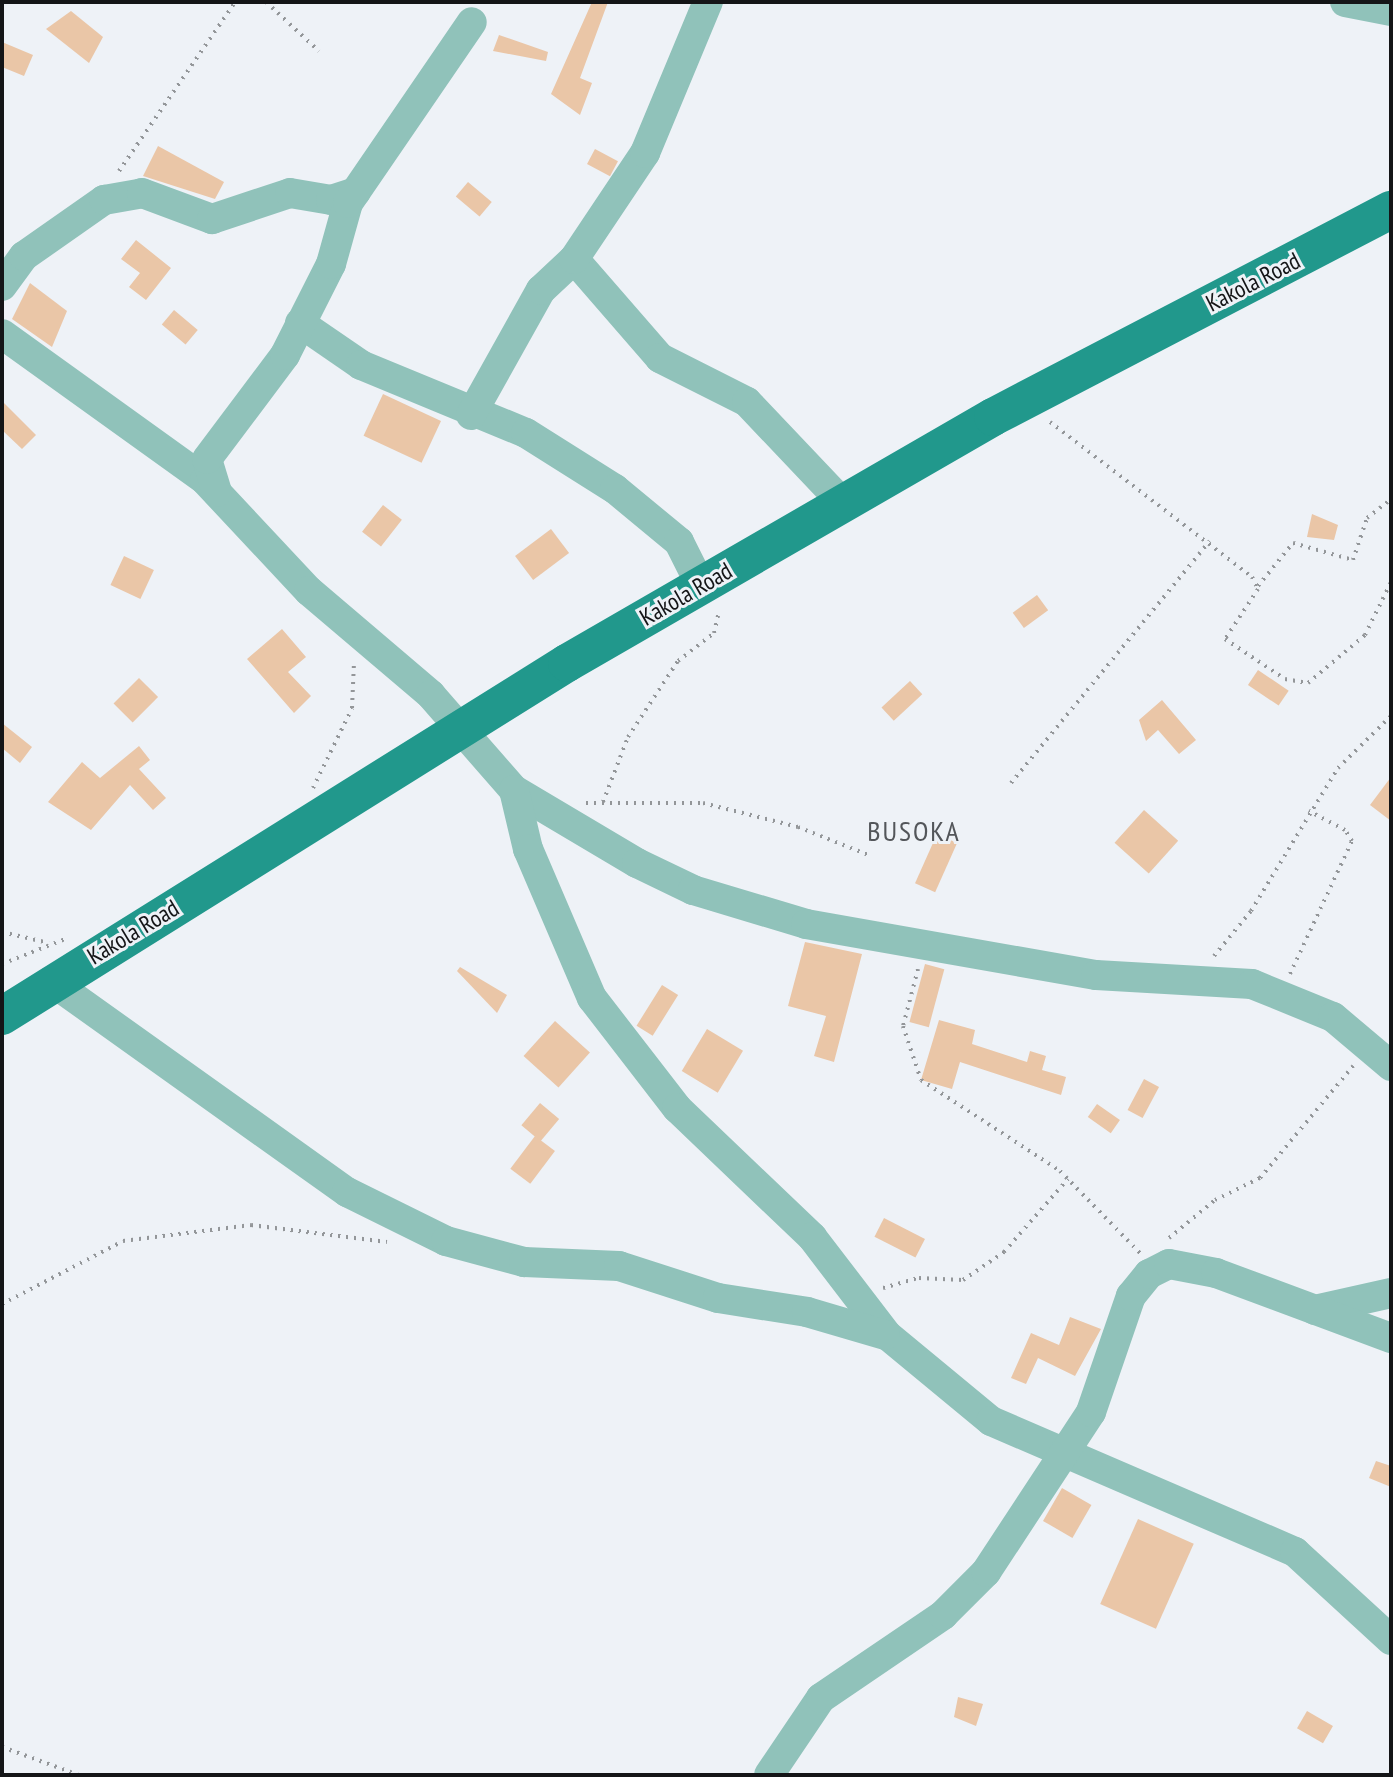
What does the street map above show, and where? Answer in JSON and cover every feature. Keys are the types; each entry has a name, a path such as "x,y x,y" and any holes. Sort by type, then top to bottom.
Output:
{"main road":[{"name":"Kakola Road","path":"2,1016 51,981 715,577 1013,407 1391,210"}],"street":[{"path":"471,415 541,290 574,259 658,130 708,2"},
{"path":"1345,2 1391,11"},
{"path":"217,492 207,459 285,355 356,192 472,22"},
{"path":"2,263 35,248 104,200 128,194 175,202 212,219 290,193 331,200 356,192"},
{"path":"2,286 35,248"},
{"path":"574,259 660,358 747,402 843,503"},
{"path":"300,323 361,365 471,415 526,433 615,489 679,542 715,577"},
{"path":"2,334 217,492 339,619 431,695 514,790 693,890 806,924 928,940 1096,975 1198,977 1281,994 1333,1017 1386,1061"},
{"path":"514,790 528,849 592,998 677,1108 812,1237 851,1296 887,1335 991,1421 1065,1458 1295,1552 1391,1640"},
{"path":"51,981 347,1192 446,1241 524,1262 619,1266 718,1298 807,1312 887,1335"},
{"path":"774,1772 821,1698 964,1599 1065,1458 1091,1412 1131,1296 1149,1274 1180,1265 1391,1338"},
{"path":"1315,1310 1391,1293"}],"path":[{"path":"113,179 235,2"},
{"path":"266,2 319,51"},
{"path":"1013,407 1052,422 1210,541 1258,586"},
{"path":"1391,499 1367,518 1353,560 1293,543 1258,586 1225,639 1303,685 1365,635 1391,582"},
{"path":"1011,783 1210,541"},
{"path":"603,802 628,737 678,661 714,633 715,577"},
{"path":"298,833 357,686 339,619"},
{"path":"1198,977 1251,911 1309,811 1338,768 1391,716"},
{"path":"544,807 603,802 703,803 798,827 871,856"},
{"path":"1281,994 1352,841 1345,830 1309,811"},
{"path":"2,932 51,944"},
{"path":"928,940 903,1026 921,1080 1068,1179 1147,1261 1131,1296"},
{"path":"1162,1245 1215,1200 1260,1178 1386,1061"},
{"path":"851,1296 919,1278 963,1280 1013,1243 1068,1179"},
{"path":"2,1304 123,1241 251,1225 403,1243"},
{"path":"2,1747 79,1775"}],"building":[{"path":"592,2 608,2 580,78 592,83 580,115 551,94"},
{"path":"71,11 103,37 89,63 46,29"},
{"path":"499,35 548,52 546,61 493,51"},
{"path":"2,42 33,55 24,76 2,67"},
{"path":"158,146 224,182 215,199 143,176"},
{"path":"595,149 618,161 610,176 587,164"},
{"path":"468,182 492,202 480,216 456,197"},
{"path":"136,240 171,268 146,300 129,287 140,273 121,259"},
{"path":"30,283 67,311 52,347 12,319"},
{"path":"174,310 198,330 186,344 162,325"},
{"path":"383,394 441,421 422,463 364,436"},
{"path":"2,401 36,435 22,449 2,430"},
{"path":"383,505 402,520 381,547 362,532"},
{"path":"1312,514 1338,525 1334,540 1307,537"},
{"path":"551,529 569,553 533,580 515,556"},
{"path":"124,556 154,570 140,599 110,585"},
{"path":"1037,595 1048,610 1024,628 1013,613"},
{"path":"282,629 306,657 288,672 311,696 294,713 247,659"},
{"path":"1258,670 1289,691 1279,706 1248,685"},
{"path":"139,678 158,697 133,723 114,703"},
{"path":"910,681 922,694 894,721 881,708"},
{"path":"1162,700 1196,740 1179,754 1158,730 1146,741 1139,720"},
{"path":"2,723 32,747 20,763 2,748"},
{"path":"139,746 150,760 139,769 166,798 153,810 130,785 91,830 48,802 82,762 100,778"},
{"path":"1391,777 1391,821 1370,805"},
{"path":"1144,810 1178,841 1149,873 1115,843"},
{"path":"937,834 957,843 935,892 915,883"},
{"path":"805,942 862,954 834,1062 814,1056 826,1016 788,1006"},
{"path":"925,964 944,969 929,1027 909,1022"},
{"path":"460,967 507,995 497,1013 457,971"},
{"path":"662,985 678,995 653,1036 637,1026"},
{"path":"939,1020 975,1030 972,1044 1027,1062 1030,1051 1046,1056 1042,1070 1066,1077 1061,1095 960,1062 952,1089 921,1080"},
{"path":"555,1021 590,1052 558,1087 524,1056"},
{"path":"707,1029 743,1051 718,1093 682,1071"},
{"path":"1144,1079 1159,1087 1143,1118 1128,1110"},
{"path":"540,1103 559,1119 541,1141 521,1125"},
{"path":"1097,1104 1120,1120 1111,1133 1088,1117"},
{"path":"535,1136 555,1151 530,1184 510,1169"},
{"path":"884,1218 925,1239 915,1258 874,1237"},
{"path":"1070,1317 1101,1329 1075,1376 1038,1358 1026,1384 1011,1378 1031,1333 1059,1345"},
{"path":"1376,1461 1391,1466 1391,1487 1369,1478"},
{"path":"1062,1488 1091,1505 1072,1538 1043,1521"},
{"path":"1138,1519 1194,1544 1156,1629 1100,1604"},
{"path":"958,1697 983,1704 976,1726 954,1717"},
{"path":"1307,1711 1333,1726 1323,1743 1297,1728"}],"district":[{"name":"BUSOKA","path":"914,831"}]}
